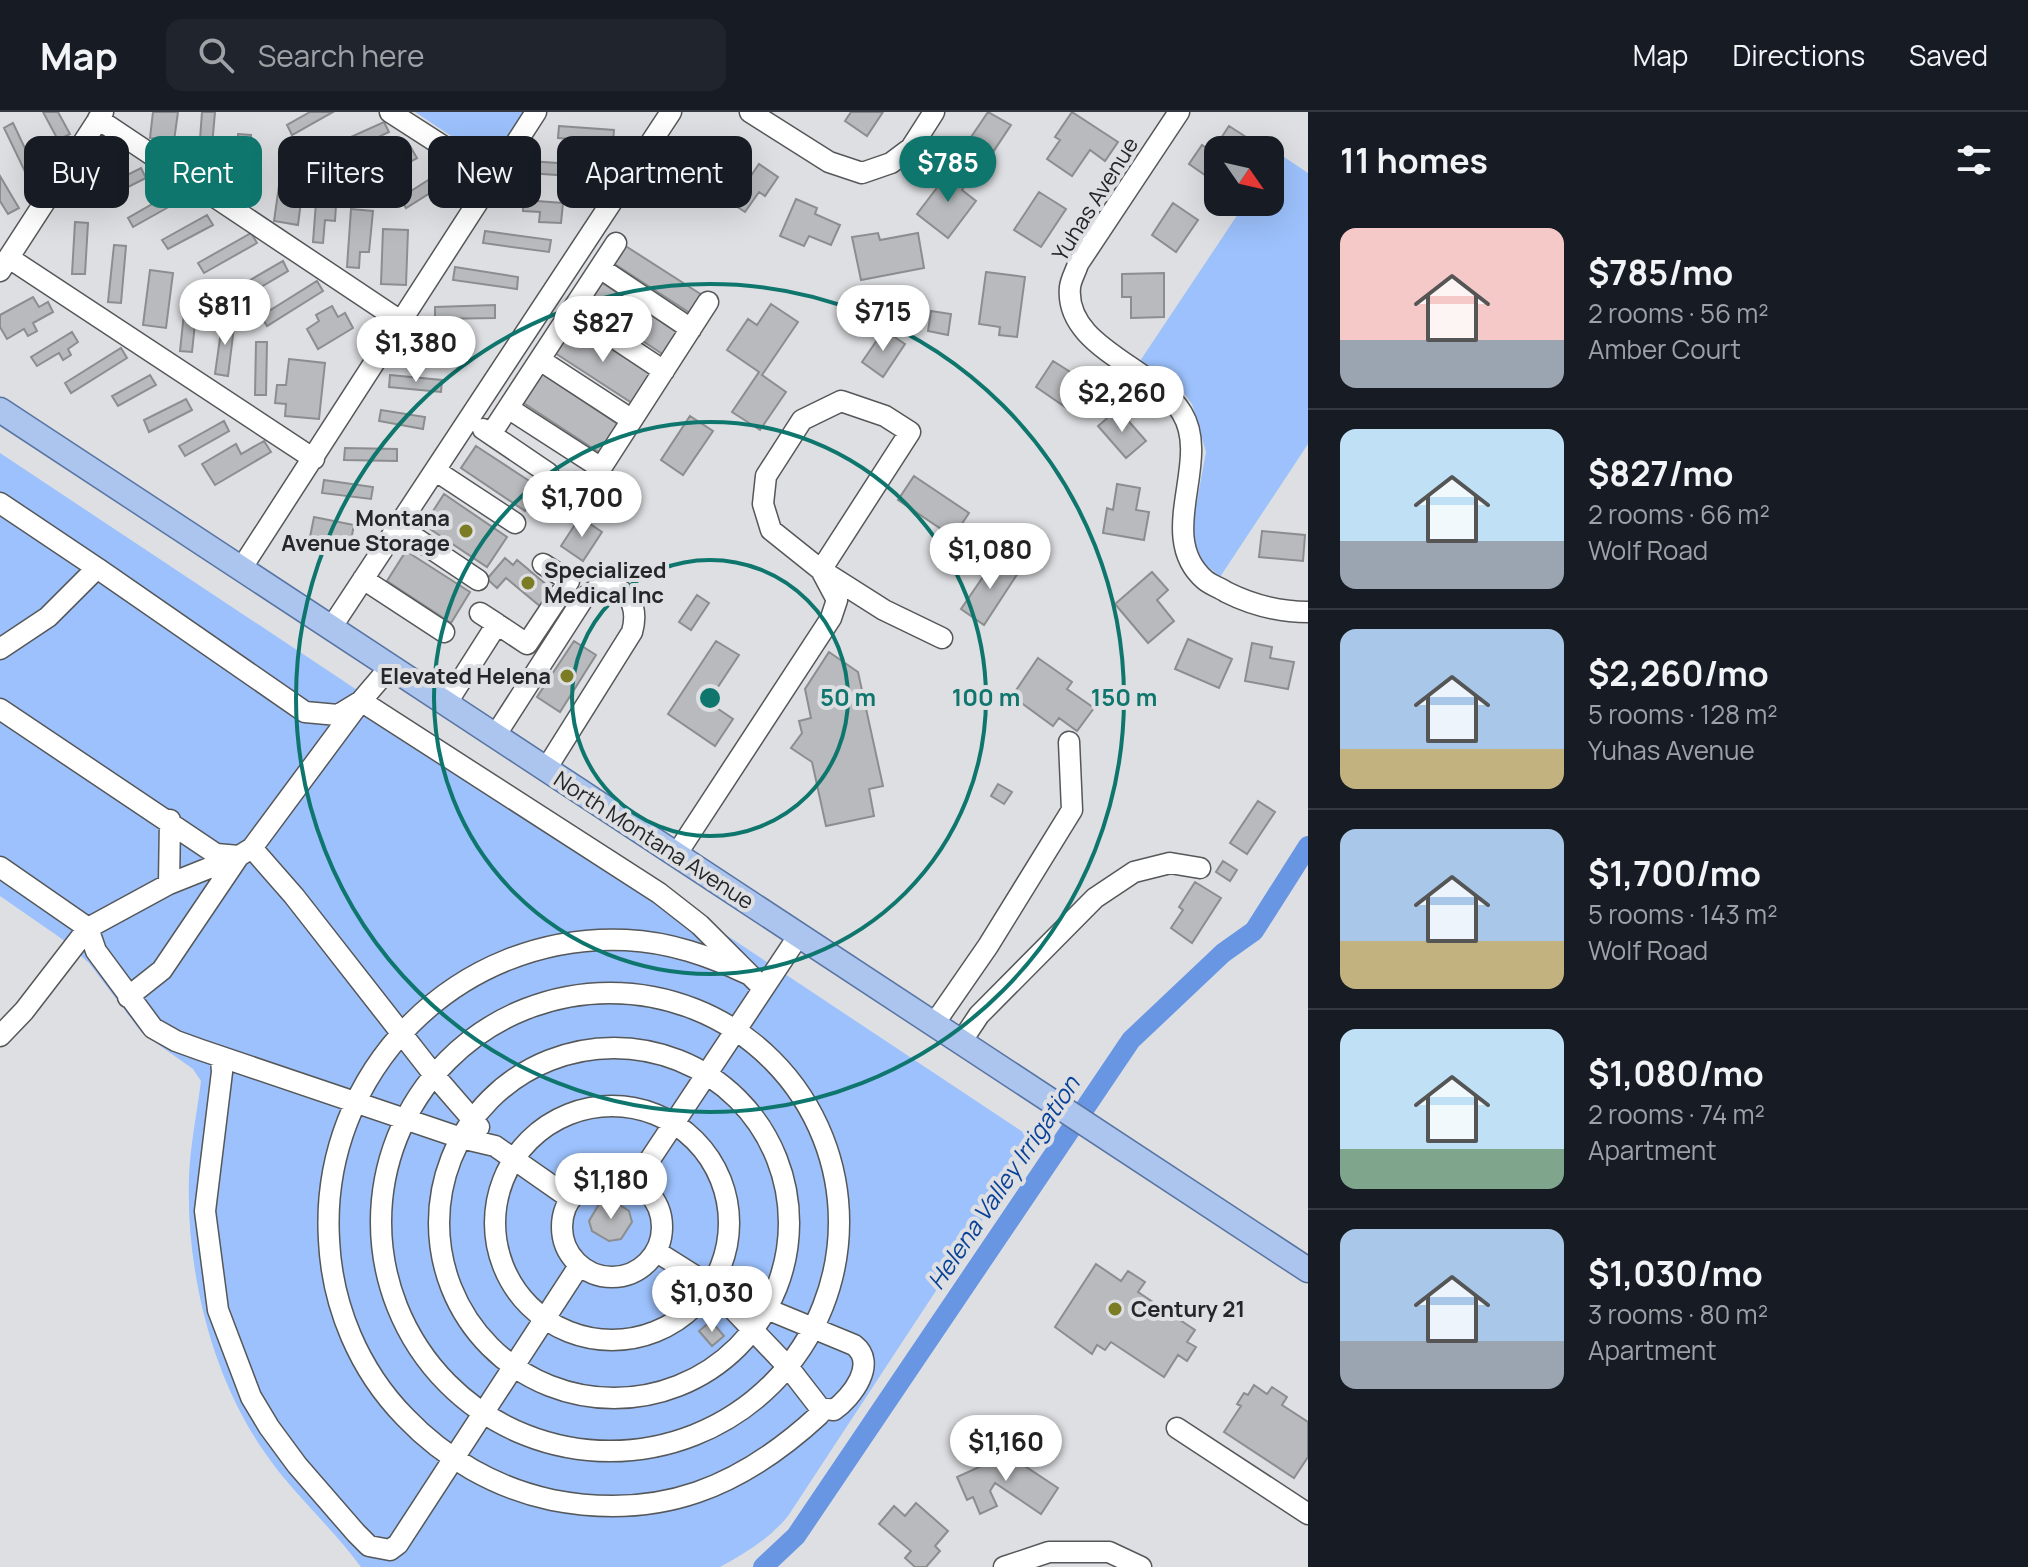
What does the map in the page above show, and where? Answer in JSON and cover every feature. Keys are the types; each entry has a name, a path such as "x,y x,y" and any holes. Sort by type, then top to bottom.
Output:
{"main road":[{"name":"North Montana Avenue","path":"0,410 1308,1270"}],"street":[{"path":"390,112 428,136"},
{"path":"521,136 536,112"},
{"path":"331,628 671,112"},
{"path":"750,112 829,162 862,173 891,163 911,148 934,112"},
{"name":"Yuhas Avenue","path":"1179,112 1078,264 1070,286 1073,315 1102,348 1161,386 1183,413 1193,440 1182,530 1188,557 1205,580 1244,601 1308,612"},
{"path":"314,459 4,264 100,115 402,322"},
{"path":"241,569 475,208"},
{"path":"491,434 616,243"},
{"path":"600,268 691,329"},
{"path":"508,408 601,468 708,302"},
{"path":"572,310 664,371"},
{"path":"540,360 632,420"},
{"path":"821,570 910,432 885,416 841,401 802,420 766,476 763,504 771,530 821,570 884,610 942,638"},
{"path":"469,420 548,473"},
{"path":"436,471 515,523"},
{"path":"0,503 305,712 338,715 361,701"},
{"path":"399,527 478,580"},
{"path":"446,704 488,618 527,644 569,581 543,564"},
{"path":"0,649 48,617 97,568"},
{"path":"676,855 831,618 837,600 821,570"},
{"path":"363,579 444,632"},
{"path":"495,736 583,599 596,589 607,588 626,594 634,604 637,617 632,632 546,769"},
{"path":"128,997 162,970 246,852 390,667"},
{"path":"361,701 659,893 700,925 756,981"},
{"path":"0,709 170,820 216,854 246,852 294,896 434,1075 495,1146 571,1199"},
{"path":"934,1024 988,946 1072,810 1069,742"},
{"path":"169,884 170,820"},
{"path":"0,1036 24,1011 88,928 169,884 246,852"},
{"path":"961,1042 979,1015 1095,898 1134,872 1170,863 1200,868"},
{"path":"0,867 88,928 96,951 128,997 153,1028 176,1041 405,1120 495,1146"},
{"path":"635,1182 736,1029 756,981 799,935"},
{"path":"756,981 710,957 669,945 627,940 585,940 544,948 491,967 466,980 431,1004 401,1033 354,1103 340,1141 331,1180 328,1220 330,1260 338,1300 351,1338 370,1373 394,1406 422,1435 453,1459 492,1481 534,1496 577,1505 622,1506 666,1501 709,1489 749,1470 786,1445 819,1415 820,1408"},
{"path":"600,992 648,995 694,1008 736,1029 769,1056 797,1088 818,1124 832,1164 839,1206 838,1248 816,1329 789,1368 765,1395 695,1436 641,1450 585,1451 531,1439 482,1414 445,1383 416,1346 394,1303 383,1257 380,1210 388,1163 405,1120 434,1075 468,1042 508,1016 553,999 600,992"},
{"path":"603,1048 636,1049 679,1060 706,1074 734,1096 762,1130 786,1191 788,1235 779,1279 752,1329 725,1357 705,1371 672,1387 636,1396 587,1396 540,1382 513,1366 482,1338 467,1318 451,1285 441,1250 440,1201 445,1176 473,1119 511,1081 530,1069 571,1053 603,1048"},
{"path":"221,1058 222,1072 205,1211 218,1310 251,1397 297,1465 369,1546 390,1550 398,1544 579,1266"},
{"path":"617,1105 646,1110 674,1123 698,1142 716,1168 727,1197 730,1228 724,1258 711,1286 696,1305 678,1320 657,1332 634,1338 587,1338 565,1331 544,1319 522,1299 506,1273 497,1245 495,1216 501,1186 514,1159 533,1136 558,1119 586,1108 617,1105"},
{"path":"621,1177 635,1182 648,1191 657,1205 663,1236 657,1252 635,1272 621,1277 592,1274 579,1266 563,1241 561,1227 564,1212 580,1188 592,1181 621,1177"},
{"path":"657,1252 711,1286 862,1351 865,1360 861,1377 843,1404 834,1410 820,1408 789,1368 711,1286"},
{"path":"1177,1428 1308,1514"},
{"path":"1004,1567 1049,1552 1109,1552 1141,1567"}],"shaded area":[{"path":"415,112 533,112 514,136 451,136"},
{"path":"1284,157 1308,173 1308,444 1220,577 1204,563 1194,542 1194,517 1206,452 1192,404 1177,384 1140,361 1237,216 1284,216"},
{"path":"0,453 1035,1140 788,1516 757,1545 720,1567 361,1567 263,1450 229,1388 205,1320 197,1284 189,1213 189,1178 201,1081 193,1069 142,1033 89,963 62,939 0,896"}],"building":[{"path":"43,112 58,112 70,134 56,136"},
{"path":"153,112 178,112 175,136 150,136"},
{"path":"202,112 215,112 213,136 200,136"},
{"path":"310,112 333,112 292,135 287,125"},
{"path":"851,112 883,112 867,136 845,121"},
{"path":"988,112 1011,125 987,161 965,146"},
{"path":"1072,112 1118,142 1105,161 1090,150 1072,176 1047,159 1060,140 1055,137"},
{"path":"384,122 389,132 380,136 353,136"},
{"path":"13,123 24,146 24,170 4,128"},
{"path":"559,126 614,130 614,136 558,136"},
{"path":"1229,126 1244,136 1222,136"},
{"path":"1202,145 1204,146 1204,174 1189,164"},
{"path":"541,162 557,163 557,175 541,174"},
{"path":"759,164 778,177 765,196 759,192 752,202 752,174"},
{"path":"141,168 145,178 129,186 129,174"},
{"path":"952,168 968,181 962,190 976,201 948,238 917,214"},
{"path":"0,176 19,208 8,214 0,201"},
{"path":"428,180 428,194 412,204 412,190"},
{"path":"1039,192 1066,209 1041,247 1014,230"},
{"path":"278,193 278,208 300,208 298,225 274,221"},
{"path":"796,199 817,208 815,214 840,225 831,245 809,236 804,246 780,236"},
{"path":"541,201 557,203 557,208 562,208 561,223 539,222 540,212 523,211 523,208 541,208"},
{"path":"1173,203 1198,220 1176,252 1152,235"},
{"path":"145,208 167,208 133,227 128,218"},
{"path":"316,208 336,208 335,221 325,220 323,243 313,242"},
{"path":"351,209 373,211 369,252 360,252 359,268 347,267"},
{"path":"207,215 213,225 168,249 162,240"},
{"path":"75,222 88,223 85,274 72,274"},
{"path":"383,229 408,230 406,285 381,284"},
{"path":"485,231 551,240 549,252 483,243"},
{"path":"251,233 257,243 204,273 198,263"},
{"path":"878,233 880,240 918,233 924,268 861,280 852,237"},
{"path":"114,245 126,246 121,303 108,302"},
{"path":"624,245 702,295 690,313 613,263"},
{"path":"283,261 288,271 244,297 238,287"},
{"path":"455,267 518,277 517,289 453,280"},
{"path":"150,270 173,273 166,328 143,325"},
{"path":"986,272 1025,277 1017,337 999,335 1000,327 979,324"},
{"path":"1164,273 1164,317 1131,318 1131,297 1122,297 1122,274"},
{"path":"317,281 323,291 267,326 261,316"},
{"path":"601,282 678,333 664,355 587,304"},
{"path":"186,294 198,295 192,352 180,351"},
{"path":"33,297 39,307 48,302 53,312 33,323 37,331 28,336 24,329 7,339 0,327 0,315"},
{"path":"771,304 798,322 762,375 786,392 760,430 732,412 759,372 727,350 748,319 757,325"},
{"path":"495,305 495,318 435,319 435,307"},
{"path":"332,306 338,317 345,313 353,328 318,349 307,329 319,321 316,315"},
{"path":"931,311 951,314 948,335 928,331"},
{"path":"223,317 235,319 228,376 215,374"},
{"path":"573,324 651,374 632,403 555,353"},
{"path":"884,330 905,344 883,377 862,362"},
{"path":"72,332 78,342 68,349 71,355 63,360 59,353 37,366 31,357"},
{"path":"434,333 470,336 468,356 432,353"},
{"path":"256,342 267,342 266,395 255,395"},
{"path":"121,348 127,358 71,393 65,383"},
{"path":"289,359 325,363 319,419 285,416 286,404 275,403 277,385 286,385"},
{"path":"1053,361 1094,383 1074,413 1036,387"},
{"path":"541,373 619,425 600,453 522,402"},
{"path":"150,375 156,385 118,406 112,396"},
{"path":"390,375 442,380 441,392 389,387"},
{"path":"186,399 192,410 149,432 144,420"},
{"path":"1118,409 1146,441 1126,458 1098,426"},
{"path":"381,410 425,417 423,429 379,421"},
{"path":"690,416 713,431 683,475 661,460"},
{"path":"224,421 229,431 185,456 179,446"},
{"path":"264,441 271,452 215,485 202,464 236,444 241,454"},
{"path":"476,446 540,488 525,511 461,468"},
{"path":"345,448 397,449 397,461 344,460"},
{"path":"914,476 969,513 953,537 898,500"},
{"path":"324,480 373,487 371,499 322,493"},
{"path":"1117,484 1140,488 1136,510 1149,512 1144,540 1103,533 1107,508 1113,510"},
{"name":"Montana Avenue Storage","path":"444,494 507,537 487,567 424,525"},
{"path":"314,517 354,525 350,545 310,537"},
{"path":"580,517 602,532 583,561 561,546"},
{"path":"1262,531 1305,535 1303,561 1259,557"},
{"path":"406,551 470,592 451,623 387,581"},
{"name":"Specialized Medical Inc","path":"505,558 513,565 517,560 554,591 541,607 506,578 497,588 487,579"},
{"path":"996,558 1018,573 984,625 961,609"},
{"path":"1152,572 1168,590 1157,600 1174,621 1148,643 1115,604"},
{"path":"697,595 709,603 691,630 679,622"},
{"path":"1188,639 1232,659 1219,688 1175,669"},
{"name":"Elevated Helena","path":"574,641 596,655 560,712 537,697"},
{"path":"716,641 739,655 708,702 733,719 715,746 668,714"},
{"path":"1252,643 1272,647 1270,658 1294,662 1288,689 1245,681"},
{"path":"829,652 858,672 883,786 869,789 874,816 826,826 812,762 791,748 802,733 799,721 811,718 805,689"},
{"path":"1038,658 1072,682 1067,689 1094,708 1077,731 1059,718 1053,726 1012,696"},
{"path":"998,784 1012,792 1004,804 991,796"},
{"path":"1258,801 1275,812 1247,854 1230,843"},
{"path":"1223,861 1237,870 1230,881 1216,872"},
{"path":"1195,882 1221,898 1192,943 1171,928 1183,910 1179,907"},
{"path":"612,1200 629,1211 632,1222 621,1239 609,1241 592,1231 589,1221 601,1201"},
{"name":"Century 21","path":"1096,1264 1121,1281 1128,1271 1145,1282 1138,1292 1195,1330 1187,1342 1196,1347 1187,1361 1178,1355 1164,1377 1111,1342 1105,1350 1097,1345 1092,1354 1055,1327"},
{"path":"711,1321 724,1336 712,1346 699,1331"},
{"path":"1254,1385 1267,1394 1272,1387 1287,1397 1282,1405 1308,1422 1308,1457 1294,1478 1224,1432 1241,1406 1237,1404 1244,1393 1248,1395"},
{"path":"996,1447 1058,1488 1041,1514 995,1483 990,1491 997,1506 980,1514 973,1497 967,1500 957,1477 986,1464"},
{"path":"916,1503 948,1531 935,1546 940,1551 926,1567 915,1567 905,1558 911,1551 879,1524 894,1506 905,1516"}],"waterway":[{"name":"Helena Valley Irrigation","path":"763,1567 796,1536 1131,1040 1223,953 1254,931 1308,846"}],"place":[{"name":"Montana Avenue Storage","path":"466,531"},
{"name":"Specialized Medical Inc","path":"528,583"},
{"name":"Elevated Helena","path":"567,676"},
{"name":"Century 21","path":"1115,1309"}]}
